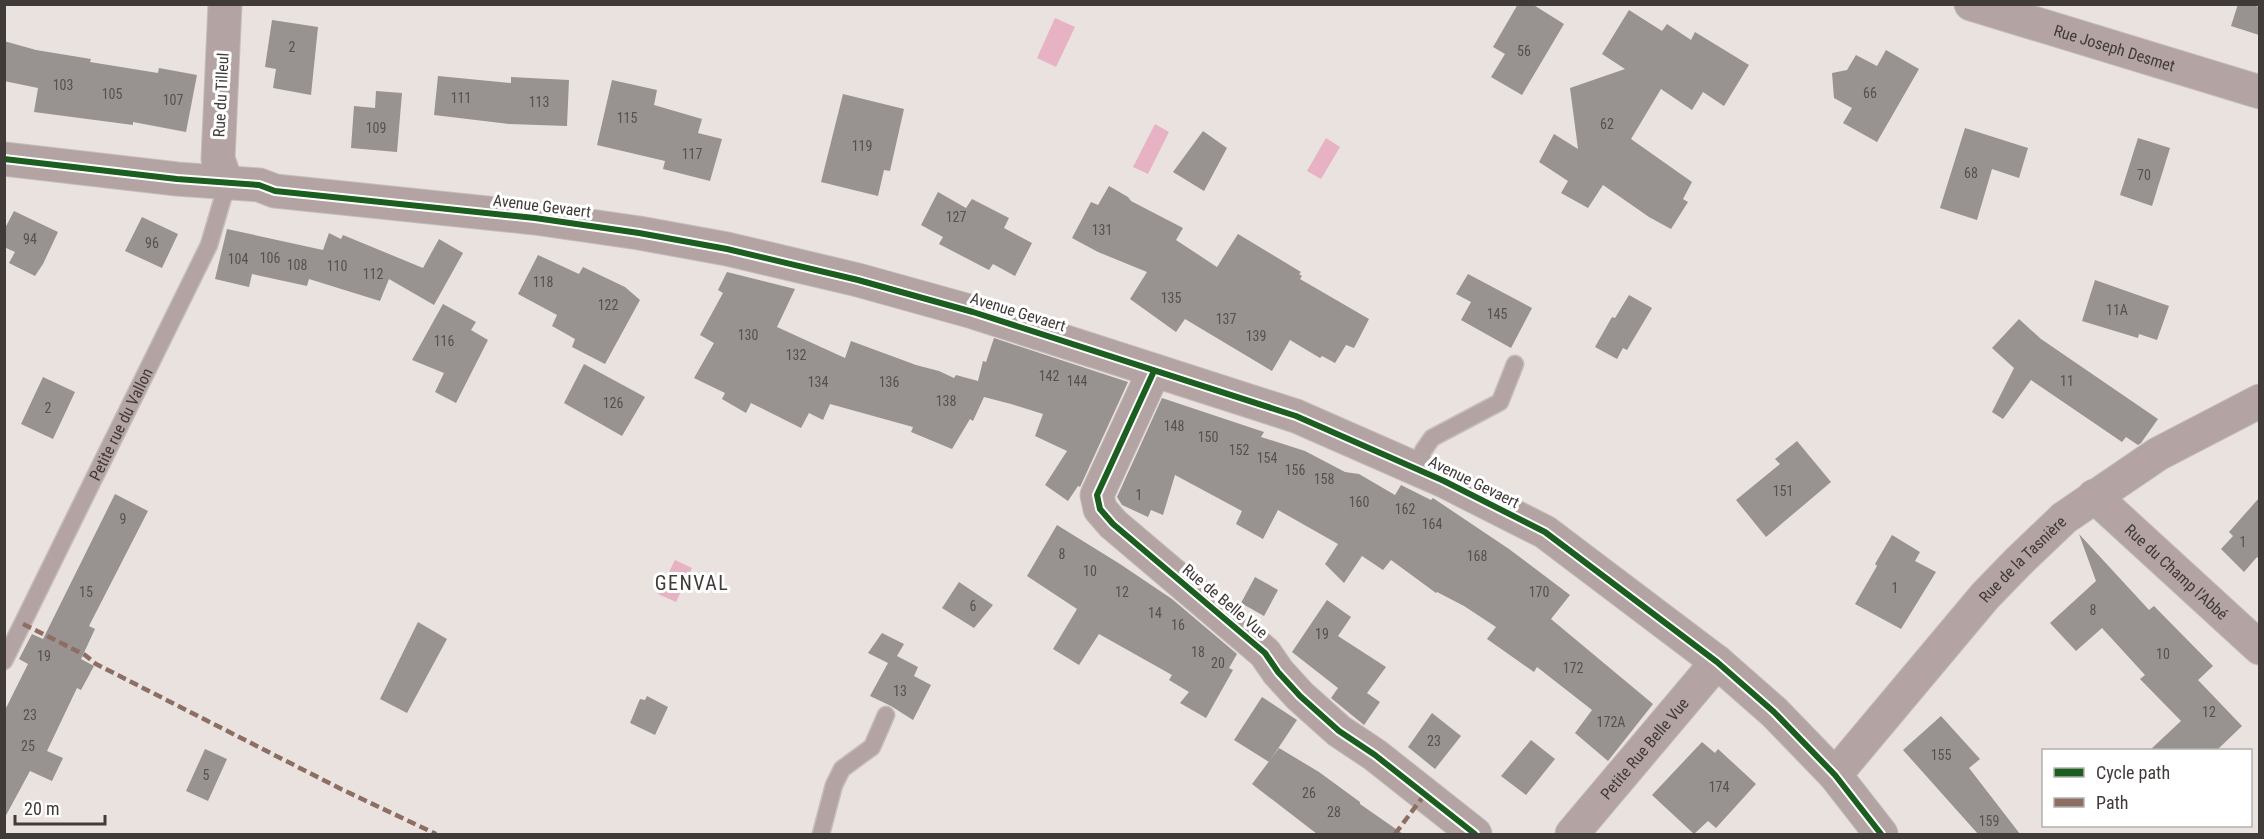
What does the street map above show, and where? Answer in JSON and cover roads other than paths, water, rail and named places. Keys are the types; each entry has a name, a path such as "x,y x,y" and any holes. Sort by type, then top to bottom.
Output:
{"street":[{"name":"Rue du Tilleul","path":"225,4 219,159 227,184"},
{"name":"Rue Joseph Desmet","path":"1971,4 2259,92"},
{"name":"Avenue Gevaert","path":"4,159 227,184 259,185 275,190 535,218 727,249 858,279 950,305 1296,416 1417,469 1545,532 1717,662 1774,712 1835,775 1881,834"},
{"name":"Rue de Belle Vue","path":"1154,371 1097,495 1100,509 1129,538 1265,652 1300,696 1339,731 1391,768 1475,834"},
{"name":"Rue de la Tasnière","path":"1835,775 1993,588 2064,518 2158,454 2259,401"},
{"name":"Rue du Champ l'Abbé","path":"2094,496 2259,648"},
{"name":"Petite Rue Belle Vue","path":"1572,834 1717,662"}],"lane":[{"name":"Petite rue du Vallon","path":"4,661 210,245 227,184"},
{"name":"Avenue Gevaert","path":"1417,469 1423,451 1432,438 1500,402 1515,364"},
{"path":"821,834 834,786 842,769 872,747 886,716"}],"district":[{"name":"GENVAL","path":"692,583"}]}
